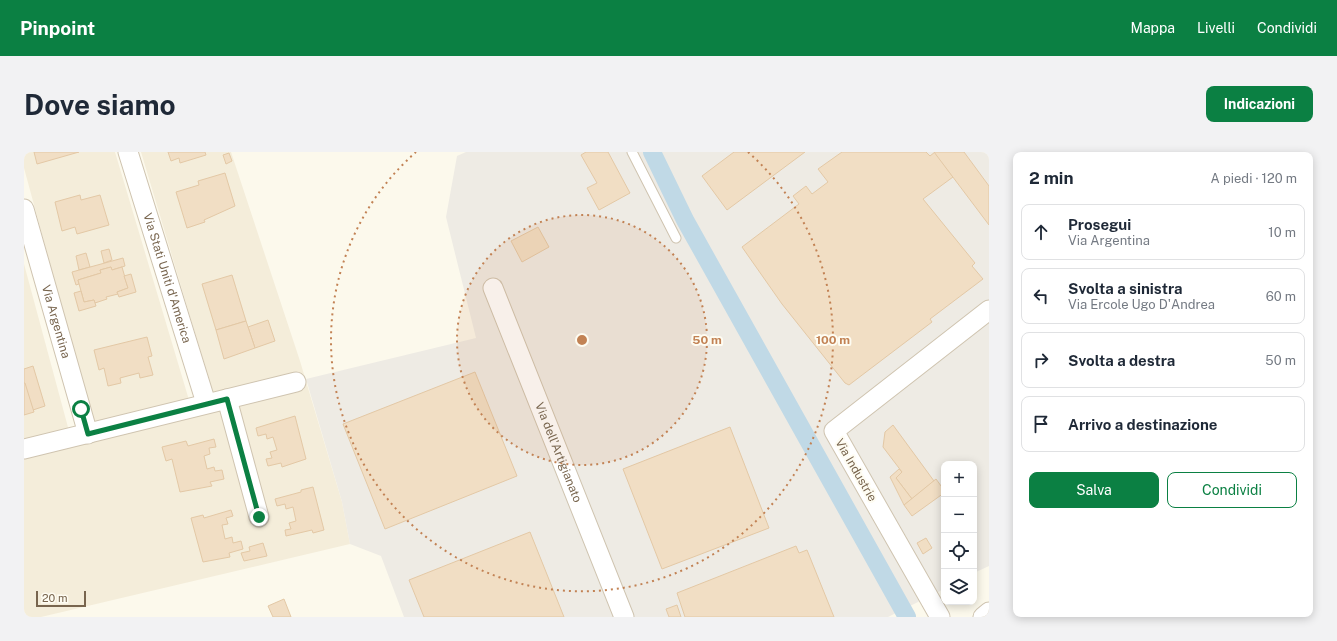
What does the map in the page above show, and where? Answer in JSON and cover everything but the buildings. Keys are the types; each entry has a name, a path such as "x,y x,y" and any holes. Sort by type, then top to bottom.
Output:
{"street":[{"name":"Via Stati Uniti d'America","path":"128,152 206,403"},
{"name":"Via Argentina","path":"24,209 88,434"},
{"name":"Via dell'Artigianato","path":"493,288 624,617"},
{"name":"Via Industrie","path":"940,617 834,431 989,310"},
{"path":"24,449 296,382"},
{"path":"227,399 259,517"},
{"path":"983,617 989,612"}],"lane":[{"path":"632,152 676,238"}],"shaded area":[{"path":"24,152 115,152 189,400 212,390 141,152 231,152 300,361 342,502 350,544 41,617 24,617 24,264 69,431 93,422 24,168"},
{"path":"466,152 989,152 989,566 977,572 977,461 941,461 941,590 888,617 404,617 381,556 350,544 342,502 306,379 476,338 446,217 457,156"}],"waterway":[{"path":"652,152 685,220 907,617"}],"route":[{"path":"81,409 88,434 206,403 227,399 259,517"}]}
